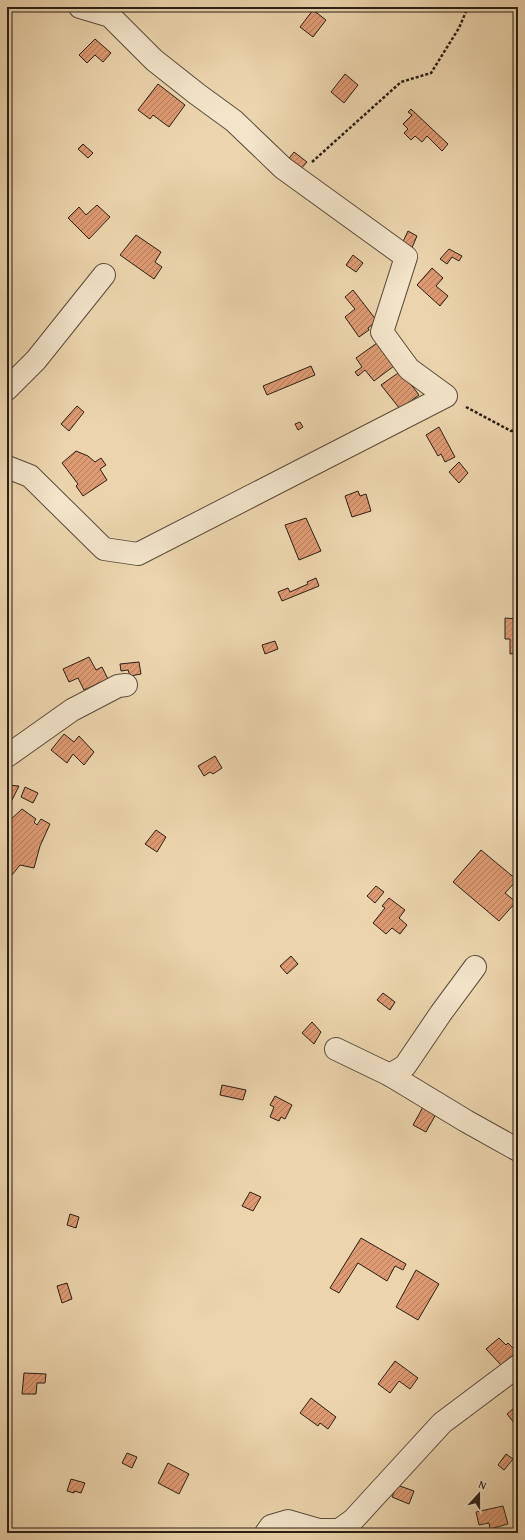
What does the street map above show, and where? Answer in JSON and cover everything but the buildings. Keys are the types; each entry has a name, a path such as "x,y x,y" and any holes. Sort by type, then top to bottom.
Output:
{"street":[{"path":"7,467 30,476 104,549 138,554 446,396 409,369 382,332 406,257 283,168 234,120 197,94 154,60 110,16 80,7"},
{"path":"7,390 36,360 104,275"},
{"path":"7,756 72,710 118,686 126,685"},
{"path":"390,1075 405,1066 441,1013 475,967"},
{"path":"336,1049 390,1075 518,1150"},
{"path":"266,1533 271,1526 288,1521 319,1530 339,1530 352,1520 442,1423 518,1366"}],"path":[{"path":"296,178 401,82 431,73 459,28 468,7"},
{"path":"446,396 511,431 518,429"}]}
